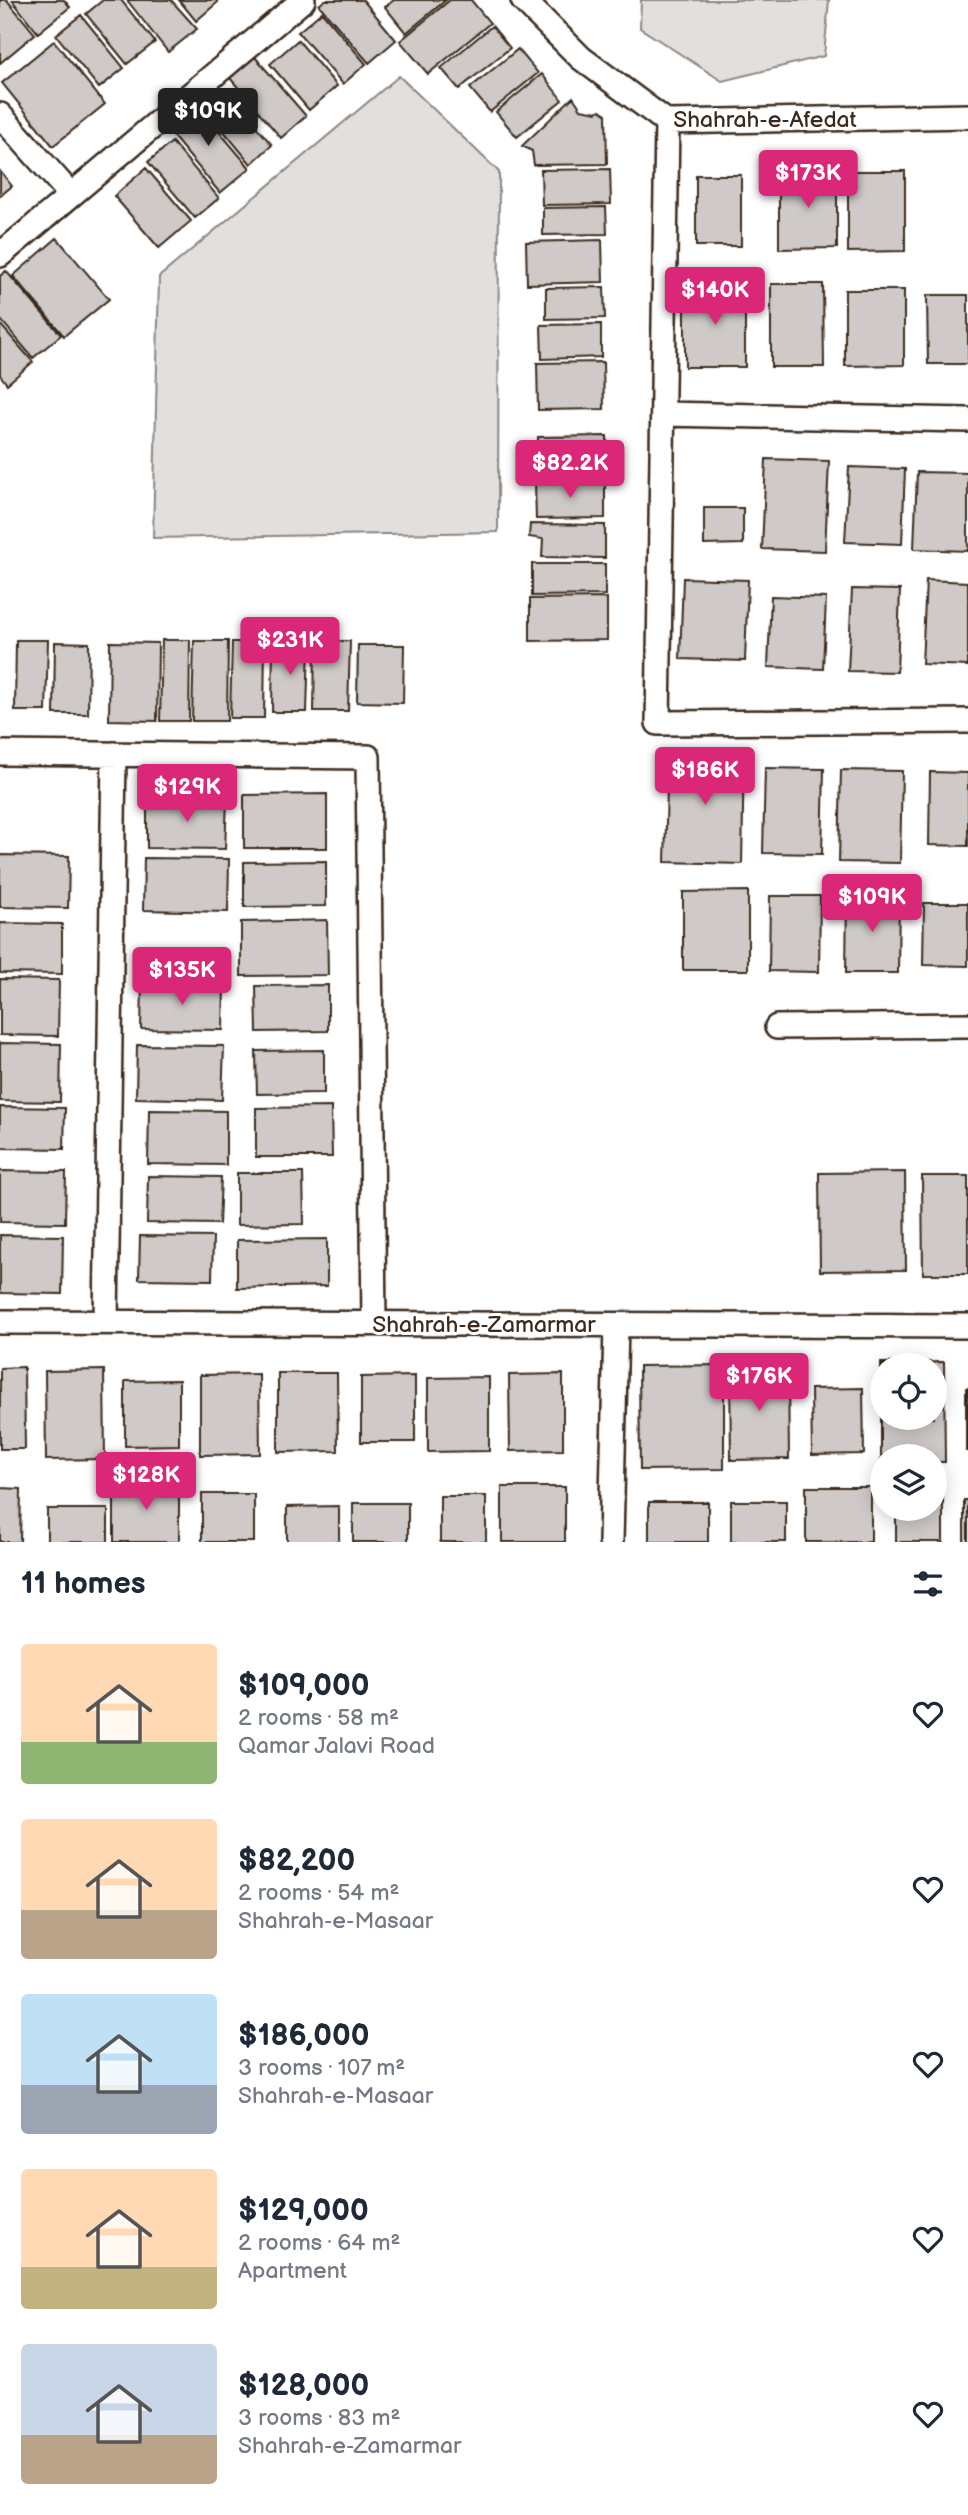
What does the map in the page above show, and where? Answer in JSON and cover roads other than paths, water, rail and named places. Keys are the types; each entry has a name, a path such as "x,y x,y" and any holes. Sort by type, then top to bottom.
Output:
{"street":[{"path":"0,255 303,0"},
{"name":"Shahrah-e-Afedat","path":"523,0 582,58 667,122 968,116"},
{"path":"0,115 71,195"},
{"path":"667,122 658,723 968,721"},
{"path":"663,414 968,420"},
{"path":"0,752 368,757 374,1323"},
{"path":"106,1322 114,754"},
{"path":"776,1027 968,1024"},
{"name":"Shahrah-e-Zamarmar","path":"0,1322 968,1326"},
{"path":"611,1542 616,1325"}]}
